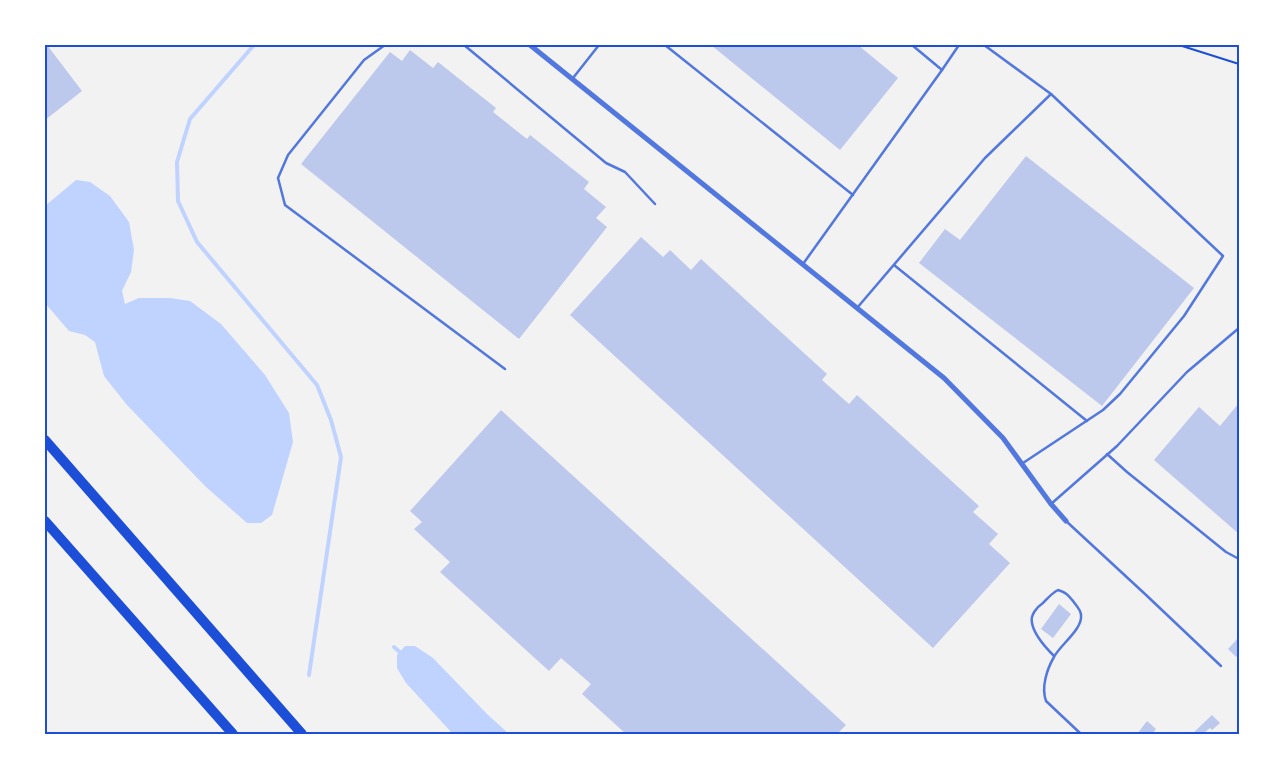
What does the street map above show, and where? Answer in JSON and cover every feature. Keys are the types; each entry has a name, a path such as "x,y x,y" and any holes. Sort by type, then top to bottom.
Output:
{"highway":[{"path":"45,440 302,734"},
{"path":"45,520 234,734"}],"street":[{"path":"530,45 944,378 1003,438 1051,504 1066,521"}],"lane":[{"path":"385,45 364,60 288,156 278,178 285,205 505,369"},
{"path":"464,45 606,163 625,172 656,204"},
{"path":"572,79 599,45"},
{"path":"665,45 853,195"},
{"path":"912,45 942,70"},
{"path":"803,264 959,45"},
{"path":"984,45 1051,94 1223,256 1184,316 1120,394 1103,410 1022,464"},
{"path":"857,308 985,158 1051,94"},
{"path":"894,265 1087,421"},
{"path":"1051,504 1117,446 1187,372 1239,328"},
{"path":"1107,454 1218,546 1239,559"},
{"path":"1066,521 1221,666"},
{"path":"1054,656 1036,633 1032,618 1037,608 1058,590 1066,592 1082,616 1075,630 1054,656 1044,680 1044,696 1046,702 1081,734"}],"path":[{"path":"1179,45 1239,64"}],"water":[{"path":"76,180 90,182 110,196 129,222 134,250 131,272 122,291 125,304 139,298 170,298 190,301 221,324 265,375 289,413 293,442 272,515 261,523 247,523 205,486 127,405 104,376 95,342 85,335 69,331 45,303 45,206"},
{"path":"405,646 415,646 433,658 509,734 453,734 406,683 397,668 397,655"}],"building":[{"path":"45,45 47,45 82,91 45,120"},
{"path":"711,45 858,45 898,78 840,150"},
{"path":"410,50 433,68 438,62 496,108 493,112 527,139 530,135 589,182 584,189 606,207 596,218 607,227 519,339 301,164 390,52 402,61"},
{"path":"1026,156 1194,288 1102,406 919,263 945,229 960,240"},
{"path":"641,237 663,257 670,250 691,270 701,259 827,374 822,380 849,404 857,395 979,506 973,512 998,534 989,544 1010,563 933,648 570,315"},
{"path":"1239,403 1239,534 1154,460 1199,407 1220,426"},
{"path":"501,410 846,725 837,734 626,734 582,694 591,684 561,658 549,671 440,572 450,562 414,529 422,522 410,511"},
{"path":"1059,604 1071,614 1053,638 1041,629"},
{"path":"1239,637 1239,654 1236,657 1228,649"},
{"path":"1212,715 1220,723 1212,730 1210,728 1205,732 1207,734 1192,734"},
{"path":"1147,721 1156,729 1152,734 1137,734"}],"waterway":[{"path":"254,45 190,119 177,162 178,201 197,242 317,385 331,420 341,457 309,675"},
{"path":"394,647 402,654"}]}
